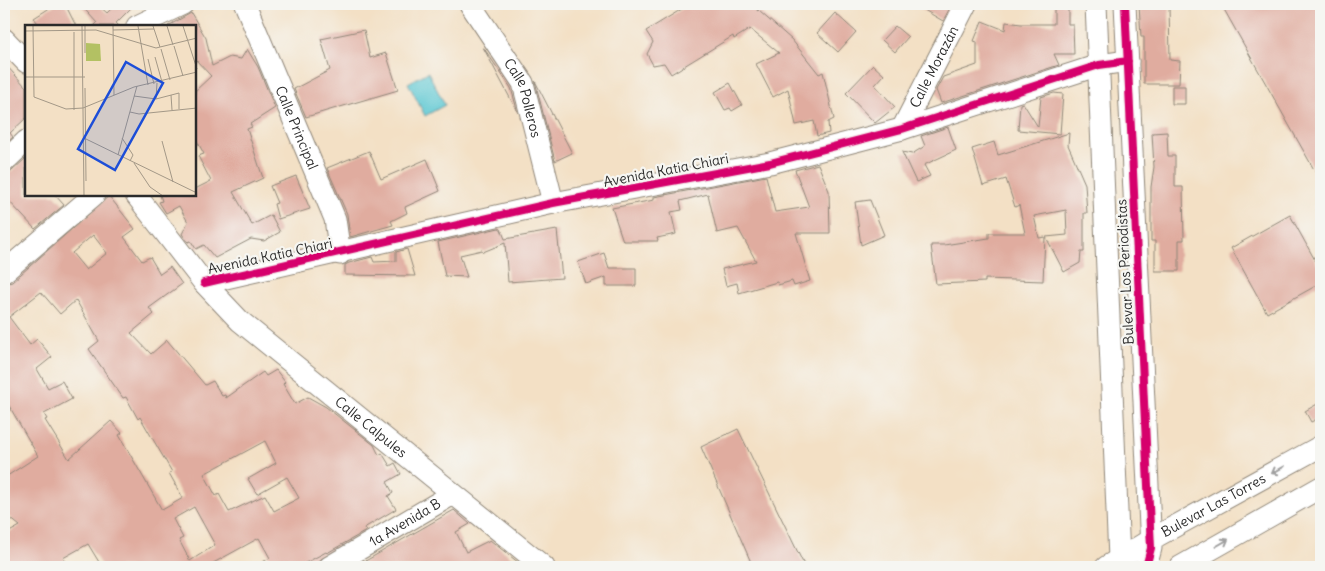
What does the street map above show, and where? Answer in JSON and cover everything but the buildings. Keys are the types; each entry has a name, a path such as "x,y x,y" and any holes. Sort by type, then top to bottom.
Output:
{"street":[{"path":"140,25 183,4"},
{"name":"Calle Principal","path":"245,4 335,219 340,254"},
{"name":"Calle Polleros","path":"470,4 523,83 553,203"},
{"name":"Calle Morazán","path":"902,129 966,4"},
{"name":"Bulevar Los Periodistas","path":"1096,4 1113,563"},
{"name":"Bulevar Los Periodistas","path":"1125,4 1150,540 1146,567"},
{"path":"4,39 25,61"},
{"name":"Avenida Katia Chiari","path":"137,196 204,283 340,254 553,203 770,163 902,129 1099,65 1128,61"},
{"path":"4,162 25,142"},
{"path":"4,272 93,196"},
{"name":"Calle Calpules","path":"204,283 240,321 544,567"},
{"name":"Bulevar Las Torres","path":"1113,563 1150,540 1321,446"},
{"path":"1180,567 1321,487"},
{"name":"1a Avenida B","path":"329,567 454,494"}],"water":[{"path":"428,72 445,105 425,116 408,83"}],"cycle path":[{"path":"1125,4 1151,548 1146,567"},
{"path":"204,283 553,203 770,163 902,129 1099,65 1128,61"}]}
